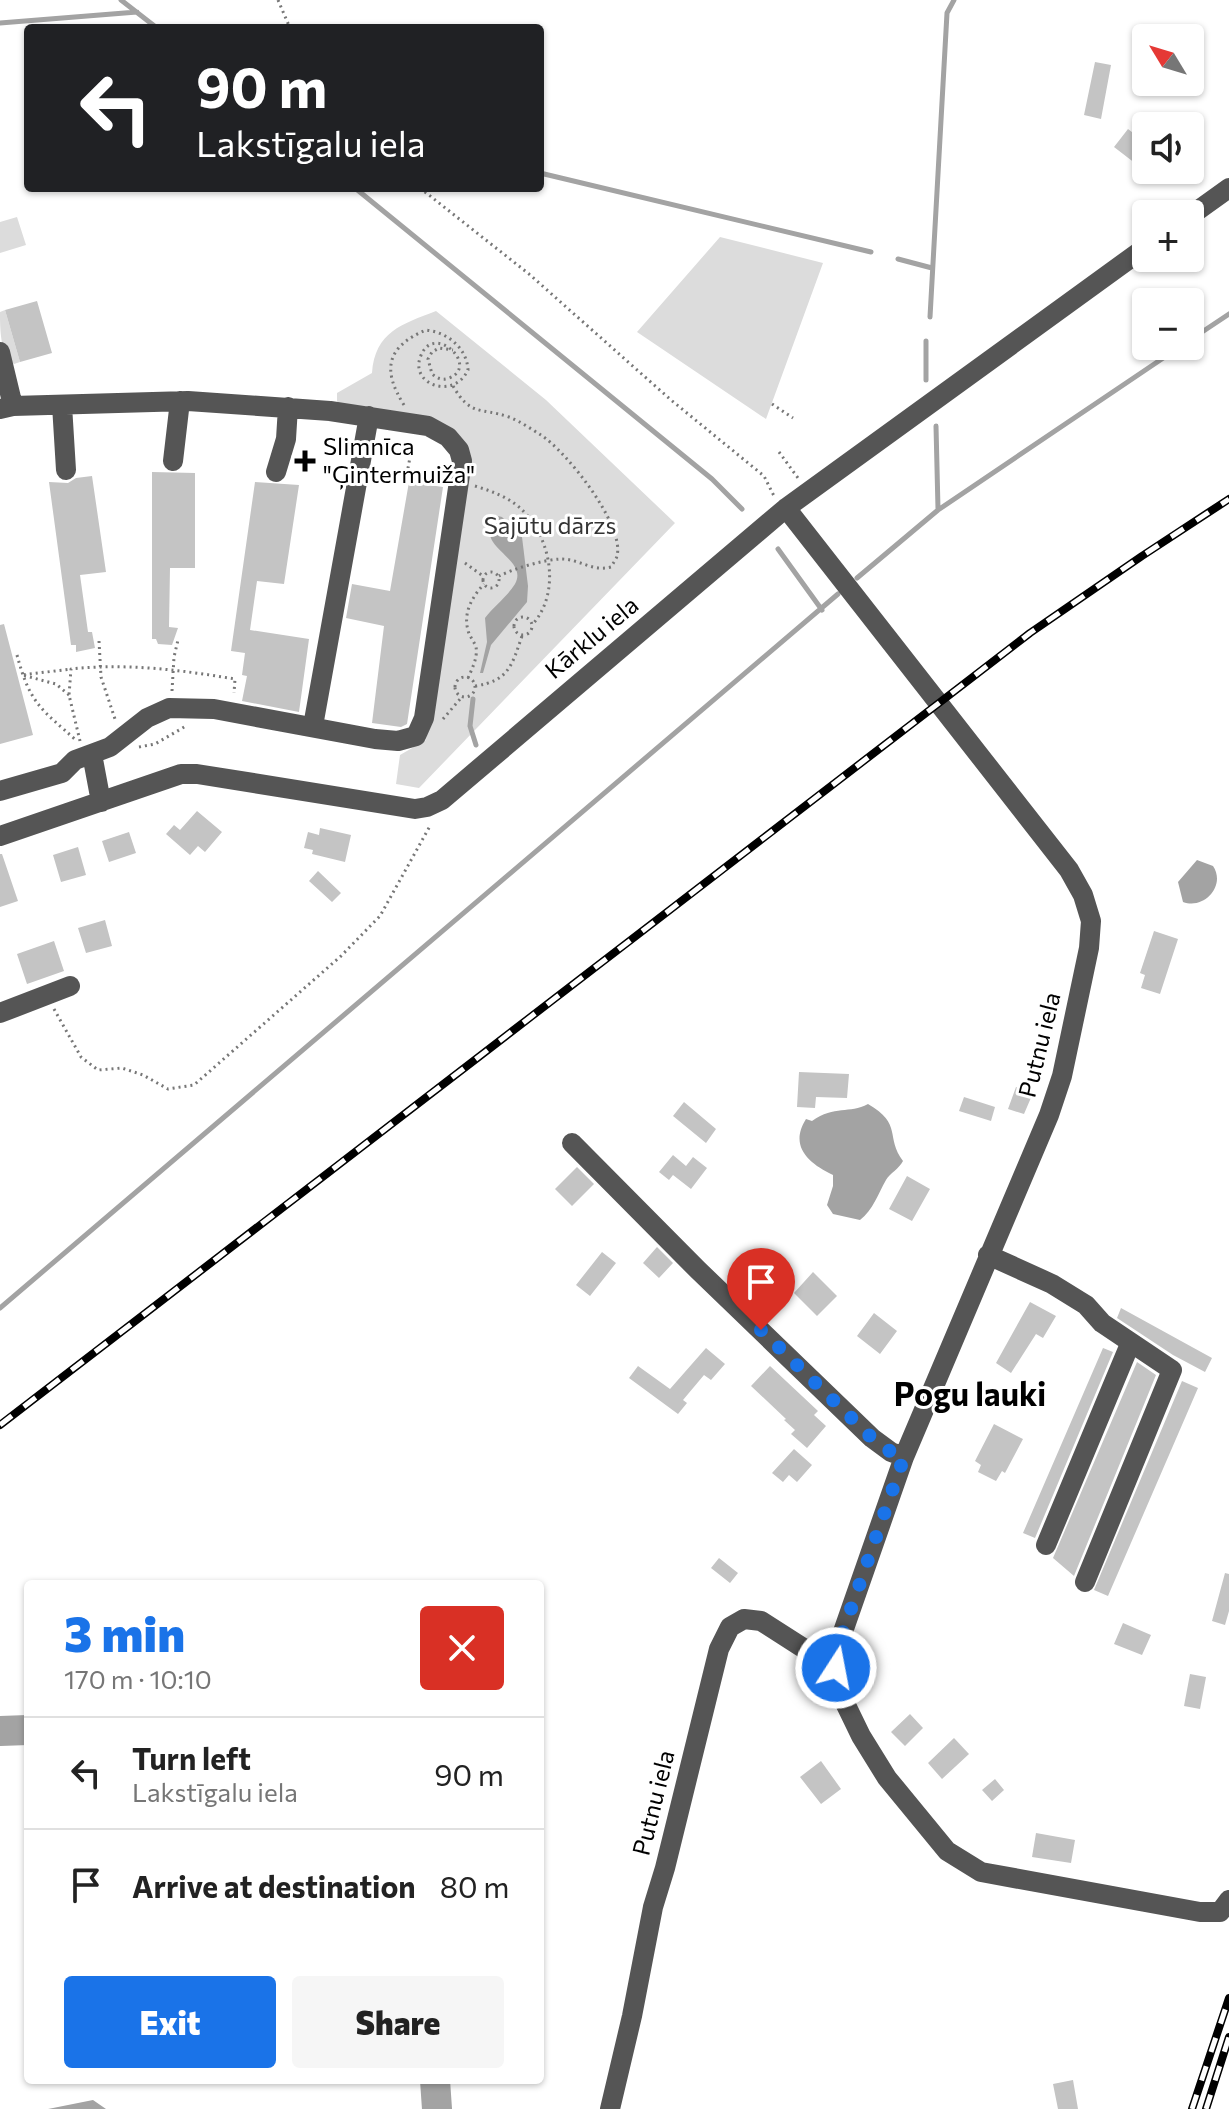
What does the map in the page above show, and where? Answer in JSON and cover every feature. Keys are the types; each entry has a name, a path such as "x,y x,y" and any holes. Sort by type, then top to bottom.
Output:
{"street":[{"path":"1204,206 1229,188"},
{"name":"Kārklu iela","path":"0,836 181,774 415,809 442,800 786,508 1132,257"},
{"path":"0,352 6,408 180,401 288,407 369,416 428,426 448,437 459,450 462,461 421,729 416,736 398,741 232,712 171,708 147,718 110,747 84,757 0,777"},
{"path":"173,461 180,401"},
{"path":"62,405 66,470"},
{"path":"276,472 286,439 288,407"},
{"path":"313,726 369,416"},
{"name":"Putnu iela","path":"610,2109 653,1907 719,1649 730,1627 744,1619 761,1621 811,1653 836,1658 904,1457 1038,1144 1062,1076 1089,948 1091,921 1083,895 1069,870 786,508"},
{"path":"0,791 62,773 84,757"},
{"path":"84,757 101,802"},
{"path":"0,1013 70,986"},
{"path":"572,1143 872,1438 904,1457"},
{"path":"988,1255 1052,1284 1086,1305 1102,1323 1172,1370 1085,1582"},
{"path":"1046,1545 1130,1344"},
{"path":"836,1658 845,1703 887,1778 947,1851 981,1872 1200,1912 1220,1912 1229,1900"}],"path":[{"path":"278,0 288,24"},
{"path":"425,192 529,274 671,400 764,476 770,493 786,508"},
{"path":"405,405 394,388 389,371 392,356 401,345 426,330 449,338 465,355 468,370 464,379 453,386 439,386 429,383 418,364 425,347 433,343 442,344 453,350 458,358 457,371 447,379 435,377 428,367 430,356 439,348 453,350"},
{"path":"453,386 461,399 473,409 510,417 545,437 577,471 613,524 618,554 611,567 600,570 564,559 499,576"},
{"path":"772,404 793,418"},
{"path":"361,468 407,474 416,424"},
{"path":"779,452 809,492"},
{"path":"459,482 505,497 522,509 536,530 549,561 549,589 544,608 530,633 522,636 509,669 494,682 475,686"},
{"path":"468,678 476,657 476,646 468,633 466,618 473,597 484,584 483,576 492,571 499,576"},
{"path":"484,584 496,587 499,576"},
{"path":"522,636 514,629 516,620 524,617 532,625"},
{"path":"171,708 178,640"},
{"path":"99,641 105,695 122,736"},
{"path":"17,655 32,699 80,746 81,735 69,695 71,669"},
{"path":"22,675 100,666 173,669 235,679 232,712"},
{"path":"22,675 56,684 69,695"},
{"path":"462,678 468,678 475,686 471,695 465,697 456,689 457,682 462,678"},
{"path":"48,995 59,1022 81,1057 98,1070 122,1068 168,1089 194,1085 341,956 380,916 422,843 442,800"}],"green space":[{"path":"17,217 26,245 0,253 0,222"},
{"path":"720,237 823,263 766,419 637,332"},
{"path":"5,310 20,362 14,364 9,360 2,341 0,312"},
{"name":"Sajūtu dārzs","path":"436,311 546,400 675,523 419,788 396,784 400,755 426,740 461,440 339,404 337,393 372,373 378,348 392,332"}],"shaded area":[{"path":"494,515 502,517 522,537 527,602 491,645 483,673 480,673 487,642 485,618 512,589 517,578 515,566 491,537 488,523"},
{"path":"1197,860 1213,866 1217,881 1206,899 1191,904 1183,902 1178,882"},
{"path":"868,1104 890,1124 903,1161 860,1220 833,1214 827,1205 833,1175 809,1159 800,1145 800,1137 806,1119 812,1121 828,1113"},
{"path":"93,2100 106,2109 48,2109"}],"building":[{"path":"1095,62 1111,65 1101,119 1084,115"},
{"path":"1128,129 1132,132 1132,161 1114,147"},
{"path":"37,301 52,353 20,362 5,310"},
{"path":"152,472 195,473 195,568 170,568 169,627 178,628 172,645 158,644 156,639 152,639"},
{"path":"92,476 106,572 80,575 88,632 92,632 95,648 76,652 76,645 71,645 49,482 68,483 76,478"},
{"path":"255,482 299,485 284,584 257,581 250,630 309,639 299,712 242,701 247,676 242,675 245,653 231,651"},
{"path":"409,482 443,487 407,724 401,727 372,723 384,626 346,618 352,584 390,591"},
{"path":"4,624 33,735 0,744 0,625"},
{"path":"197,811 222,832 205,852 198,846 190,855 166,834 174,825 180,830"},
{"path":"320,828 351,835 345,862 312,854 313,850 304,848 308,832 319,835"},
{"path":"129,832 136,853 109,862 102,841"},
{"path":"78,847 86,875 61,882 53,855"},
{"path":"0,854 18,901 0,907"},
{"path":"318,871 341,893 332,902 309,881"},
{"path":"105,920 112,946 86,953 78,928"},
{"path":"1154,931 1178,939 1160,994 1141,988 1145,975 1140,973"},
{"path":"54,941 64,971 27,984 17,954"},
{"path":"799,1072 849,1074 847,1098 816,1097 815,1108 797,1107"},
{"path":"1016,1087 1033,1093 1024,1114 1008,1109"},
{"path":"964,1097 995,1107 991,1121 959,1111"},
{"path":"684,1102 716,1129 706,1143 673,1116"},
{"path":"673,1155 686,1166 693,1157 707,1168 691,1189 673,1175 669,1180 659,1172"},
{"path":"577,1167 594,1184 572,1206 555,1189"},
{"path":"907,1176 930,1189 912,1221 889,1209"},
{"path":"657,1247 673,1263 659,1278 643,1263"},
{"path":"602,1252 616,1263 590,1296 576,1285"},
{"path":"766,1258 787,1279 772,1294 751,1273"},
{"path":"813,1272 837,1296 817,1316 794,1293"},
{"path":"1030,1302 1056,1316 1043,1338 1036,1334 1011,1373 996,1363"},
{"path":"1121,1308 1212,1358 1205,1372 1117,1318"},
{"path":"874,1313 897,1331 880,1354 857,1336"},
{"path":"706,1348 725,1364 711,1380 704,1375 683,1400 687,1403 678,1414 629,1378 638,1366 670,1389"},
{"path":"1103,1348 1113,1352 1035,1538 1023,1533"},
{"path":"1137,1362 1156,1375 1074,1576 1053,1558"},
{"path":"770,1366 818,1411 814,1415 826,1426 807,1448 791,1434 795,1430 786,1419 751,1386"},
{"path":"1182,1381 1198,1388 1108,1596 1094,1590"},
{"path":"994,1424 1023,1439 1005,1473 1002,1471 996,1481 978,1472 981,1465 975,1461"},
{"path":"794,1449 812,1465 797,1482 789,1475 783,1482 772,1473"},
{"path":"719,1558 738,1573 730,1583 711,1568"},
{"path":"1225,1573 1229,1574 1229,1611 1225,1625 1212,1621"},
{"path":"1123,1623 1151,1635 1142,1655 1114,1644"},
{"path":"1190,1674 1206,1677 1200,1709 1184,1706"},
{"path":"910,1714 923,1728 905,1746 891,1732"},
{"path":"954,1738 969,1754 942,1779 928,1763"},
{"path":"821,1761 841,1789 821,1804 800,1777"},
{"path":"995,1779 1004,1790 992,1801 982,1790"},
{"path":"1036,1833 1075,1840 1071,1863 1032,1857"},
{"path":"1073,2080 1078,2109 1058,2109 1053,2084"}],"waterway":[{"path":"121,0 152,24"},
{"path":"930,317 947,13 954,0"},
{"path":"0,23 137,12"},
{"path":"544,174 871,252"},
{"path":"360,192 712,479 742,509"},
{"path":"898,259 932,268"},
{"path":"1204,331 1229,314"},
{"path":"926,341 926,380"},
{"path":"857,578 938,510 1160,360"},
{"path":"936,426 938,509"},
{"path":"778,549 822,610"},
{"path":"0,1308 838,594"},
{"path":"473,699 470,726 476,745"},
{"path":"0,1731 24,1730"},
{"path":"435,2084 437,2109"}],"railway":[{"path":"0,1425 1030,633 1229,499"},
{"path":"1192,2109 1229,1998"},
{"path":"1206,2109 1229,2037"}],"place":[{"name":"Slimnīca \"Ģintermuiža\"","path":"305,461"}],"district":[{"name":"Pogu lauki","path":"970,1395"}],"route":[{"path":"761,1330 872,1438 904,1457 838,1646 836,1668"}]}
